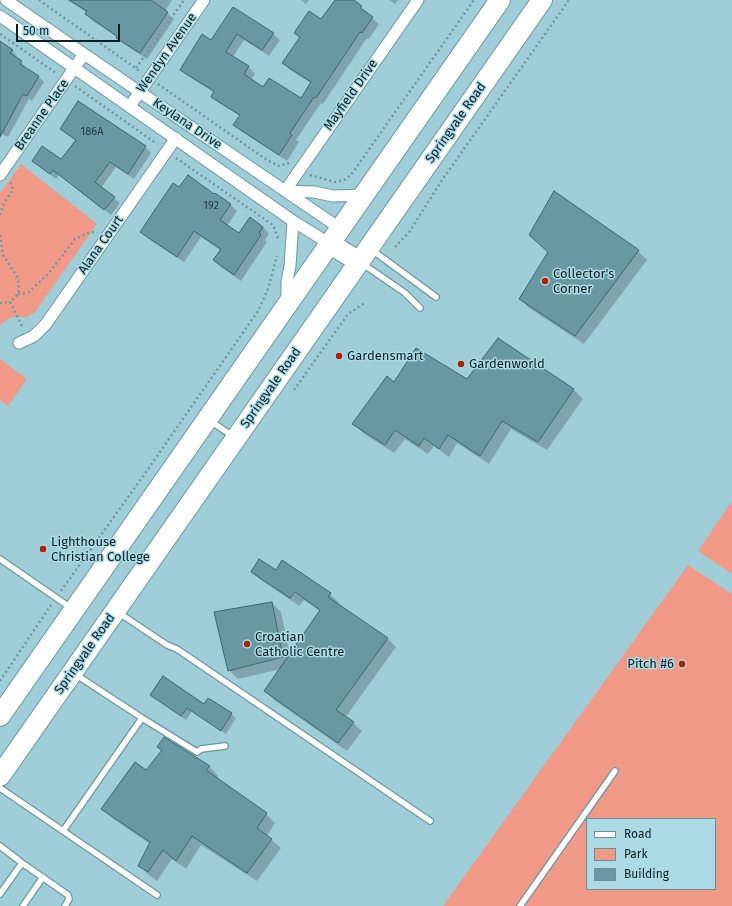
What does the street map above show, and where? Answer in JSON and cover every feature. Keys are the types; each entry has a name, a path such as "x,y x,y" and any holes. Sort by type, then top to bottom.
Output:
{"highway":[{"path":"0,716 500,0"},
{"name":"Springvale Road","path":"0,776 542,0"},
{"name":"Keylana Drive","path":"336,236 364,255"}],"street":[{"name":"Keylana Drive","path":"6,0 285,190 336,236"},
{"name":"Wendyn Avenue","path":"130,106 204,0"},
{"name":"Mayfield Drive","path":"285,190 418,0"},
{"name":"Keylana Drive","path":"0,16 293,221 336,236"},
{"name":"Breanne Place","path":"0,175 84,54"},
{"name":"Alana Court","path":"23,341 40,331 46,324 176,138"},
{"path":"285,190 314,192 333,196 364,195"},
{"path":"287,305 287,281 290,266 293,221"}],"lane":[{"path":"364,255 436,297"},
{"path":"364,255 420,308"},
{"path":"208,419 236,438"},
{"path":"0,560 74,610"},
{"path":"116,610 167,646 177,649 430,821"},
{"path":"72,672 197,752 201,749 225,746"},
{"path":"63,831 142,718"},
{"path":"520,906 615,771"},
{"path":"0,788 157,895"},
{"path":"0,846 68,895 69,899 66,906"},
{"path":"0,894 22,863"},
{"path":"23,906 43,877"}],"path":[{"path":"39,0 267,160 279,166 289,163"},
{"path":"136,68 184,0"},
{"path":"335,182 344,180 351,175 474,0"},
{"path":"395,247 410,231 440,183 569,0"},
{"path":"0,34 273,225 279,242 278,247"},
{"path":"0,175 12,184 13,187 4,203 0,215"},
{"path":"18,294 28,292 49,273 75,239 90,232 109,234"},
{"path":"0,235 3,254 18,278 19,289 18,294 10,302 0,303"},
{"path":"0,681 56,598 258,311 268,289 278,253"},
{"path":"10,302 23,341"},
{"path":"294,390 348,314 366,302"}],"green space":[{"path":"21,164 97,224 35,312 27,317 13,317 0,325 0,193"},
{"path":"0,359 27,379 8,406 0,400"},
{"path":"732,501 732,574 698,551"},
{"path":"688,565 732,594 732,906 443,906"}],"building":[{"path":"69,0 151,0 168,12 140,53 116,38 117,36 85,14 87,11"},
{"path":"335,0 354,0 362,6 360,8 373,17 362,33 360,32 316,98 314,97 290,133 292,135 279,155 233,125 240,115 211,97 214,91 180,70 202,34 211,40 233,7 274,33 262,50 237,34 226,52 249,66 244,74 263,87 269,78 301,98 311,82 282,63 300,37 294,33 309,11 321,19"},
{"path":"0,41 13,50 10,53 22,61 20,64 39,76 27,96 23,94 0,137"},
{"path":"78,101 146,146 128,174 110,162 95,182 115,197 104,210 53,170 50,174 32,161 42,146 61,159 76,140 60,129"},
{"path":"188,175 214,194 215,193 231,204 220,220 239,233 250,217 263,227 259,233 261,235 234,275 213,260 221,249 194,231 177,257 140,232 173,183 179,187"},
{"path":"554,191 639,250 575,336 519,299 548,252 529,235"},
{"path":"498,338 574,389 538,442 502,421 480,456 448,435 439,449 424,438 419,446 395,430 385,445 352,424 387,376 394,382 416,348 467,379"},
{"path":"259,559 276,570 282,560 331,593 328,597 388,638 336,710 354,722 338,743 264,691 320,610 295,592 290,598 251,572"},
{"path":"272,602 283,657 228,671 214,612"},
{"path":"163,676 204,704 208,698 232,713 221,731 187,708 181,716 150,695"},
{"path":"164,737 210,766 206,770 267,813 257,828 272,839 247,873 192,836 176,861 163,850 148,872 138,866 150,842 101,809 135,762 146,770 162,750 157,747"}],"place":[{"name":"Collector's Corner","path":"545,281"},
{"name":"Gardensmart","path":"339,356"},
{"name":"Gardenworld","path":"461,364"},
{"name":"Lighthouse Christian College","path":"43,549"},
{"name":"Croatian Catholic Centre","path":"247,644"},
{"name":"Pitch #6","path":"682,664"}]}
